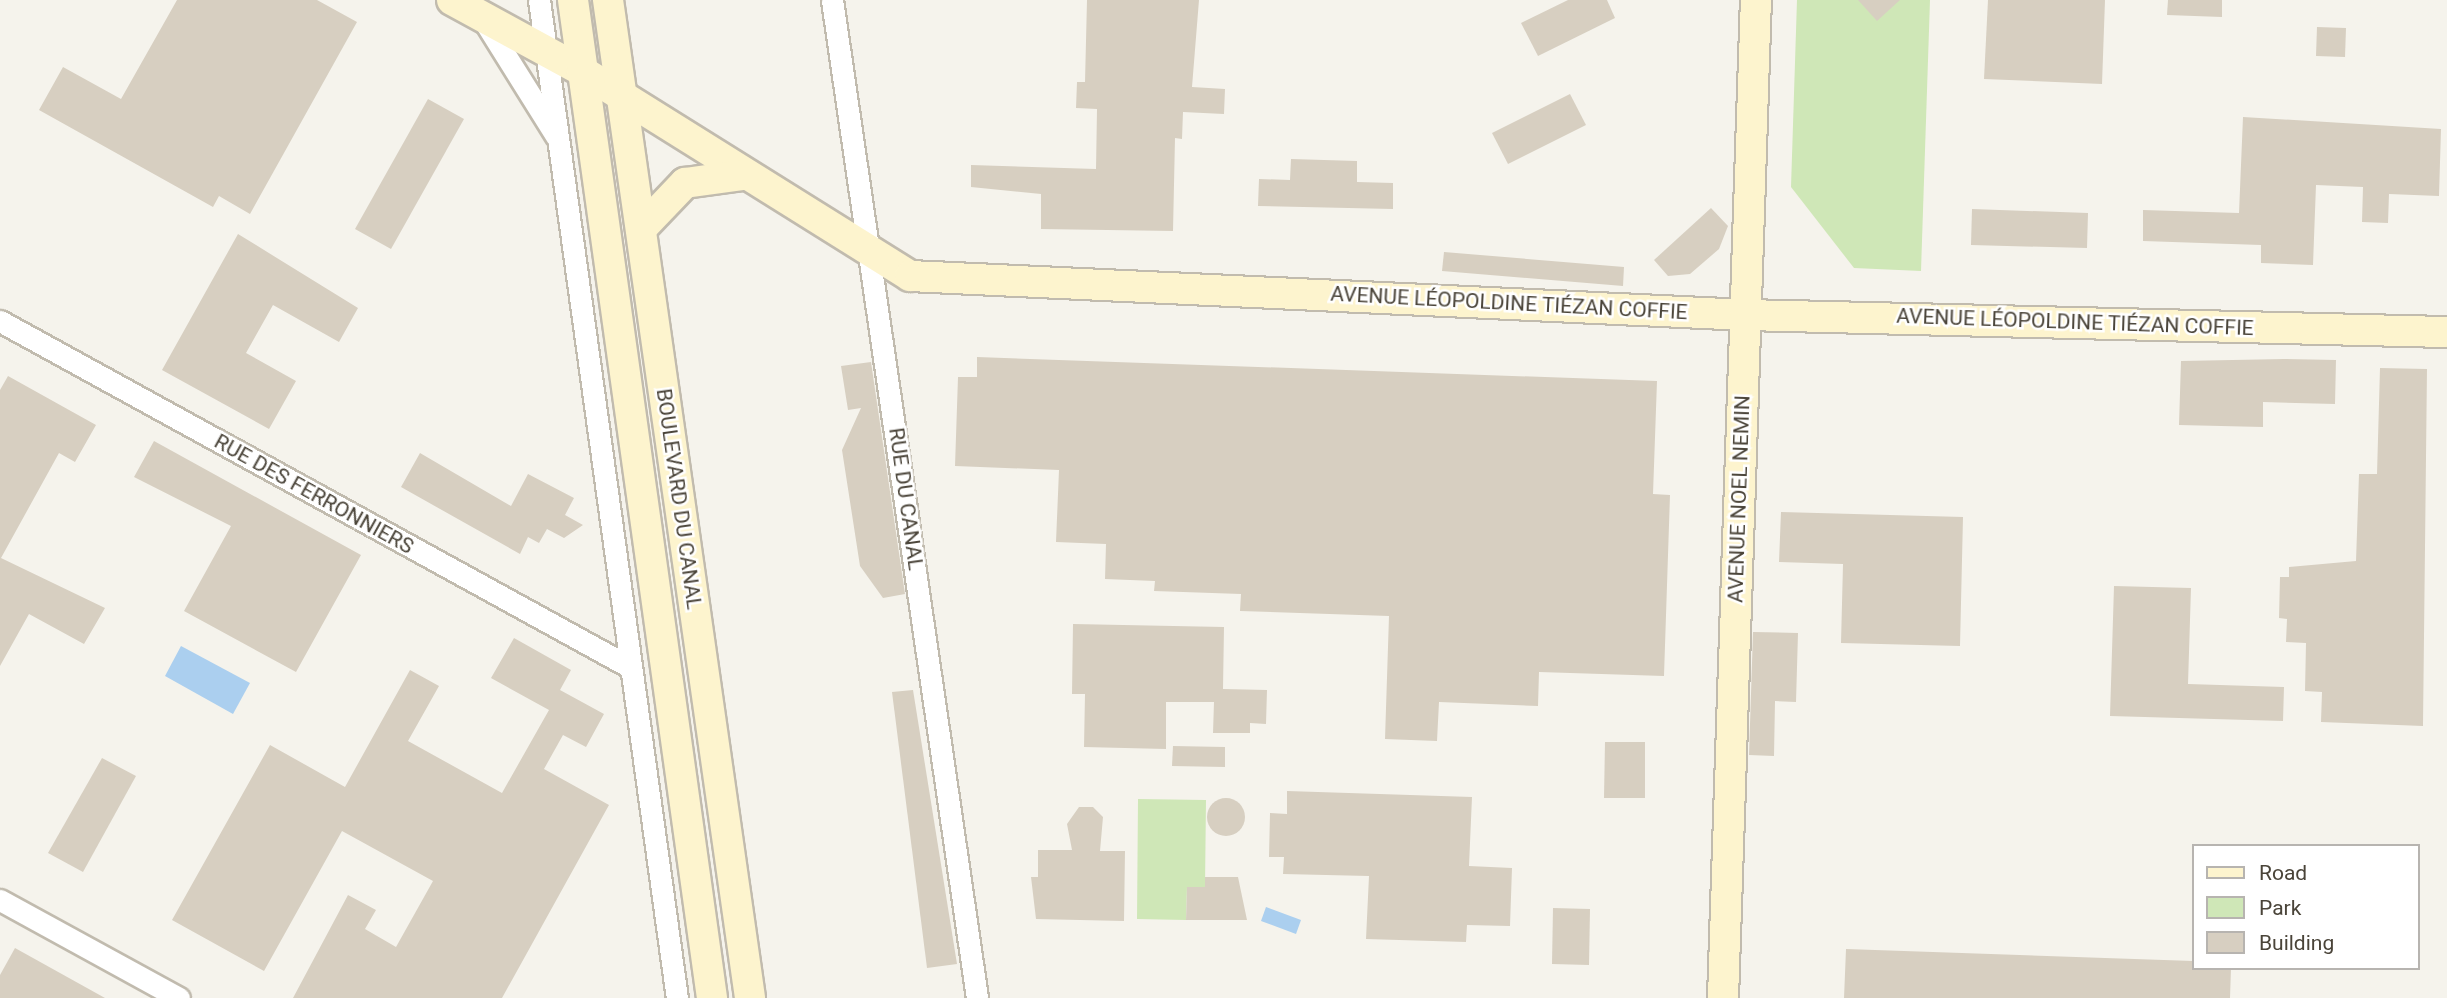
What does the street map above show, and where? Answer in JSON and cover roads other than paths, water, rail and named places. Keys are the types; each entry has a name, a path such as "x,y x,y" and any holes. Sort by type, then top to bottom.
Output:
{"street":[{"name":"AVENUE LÉOPOLDINE TIÉZAN COFFIE","path":"452,0 482,8 546,52 582,71 743,175 910,276 1745,314 2447,332"},
{"path":"539,0 561,143 628,666 677,998"},
{"name":"BOULEVARD DU CANAL","path":"573,0 712,998"},
{"name":"BOULEVARD DU CANAL","path":"608,0 750,998"},
{"name":"RUE DU CANAL","path":"832,0 871,252 977,998"},
{"name":"AVENUE NOEL NEMIN","path":"1723,998 1756,0"},
{"path":"482,8 561,143"},
{"path":"641,229 685,183 743,175"},
{"name":"RUE DES FERRONNIERS","path":"0,321 628,666"},
{"path":"0,900 179,998"}],"water":[{"path":"181,646 250,683 233,714 165,676"},
{"path":"1266,907 1301,920 1296,934 1261,921"}]}
